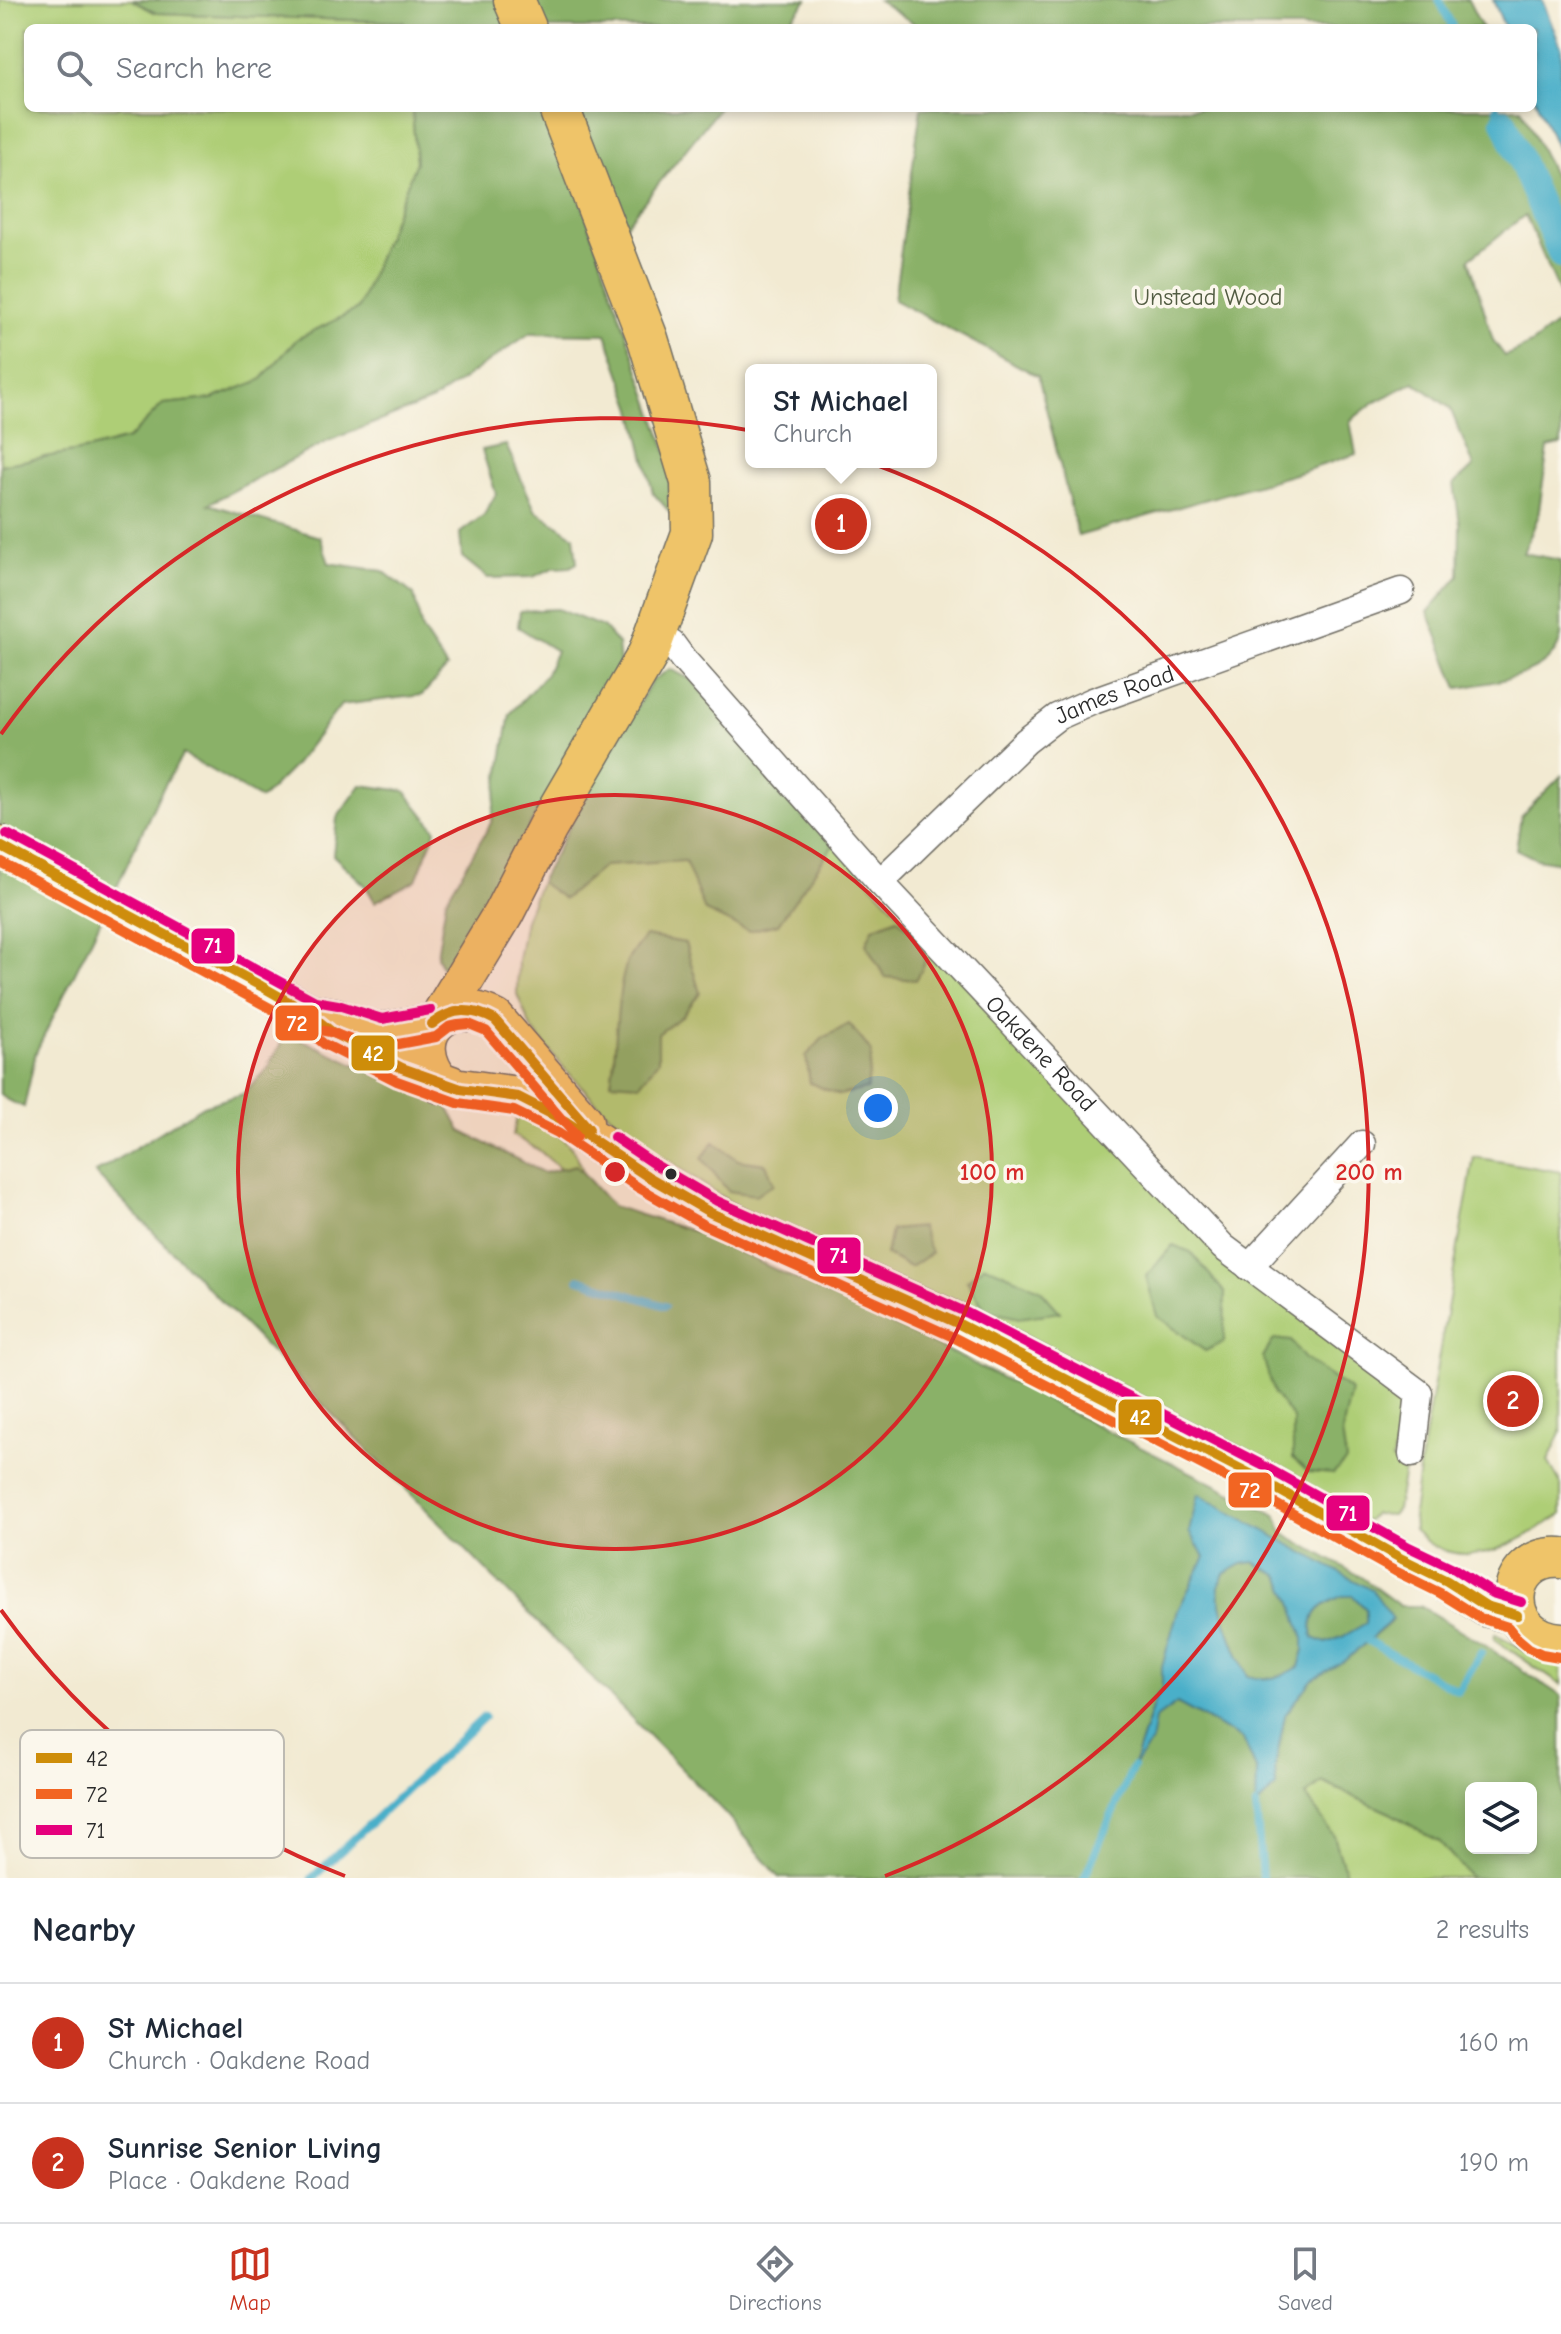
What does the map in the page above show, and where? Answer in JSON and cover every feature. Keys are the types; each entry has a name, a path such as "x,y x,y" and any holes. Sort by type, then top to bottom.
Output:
{"main road":[{"path":"514,0 524,24"},
{"path":"503,914 493,985 502,1058 498,1069 479,1085 450,1086 431,1072 426,1039 503,914 547,828 648,654 692,533 691,482 648,339 561,112"},
{"path":"0,846 310,1014 332,1032 402,1068 450,1086 518,1097 565,1121 647,1176 711,1213 957,1323 1254,1476 1447,1581 1486,1606 1517,1615"},
{"path":"310,1014 382,1033 437,1019 455,1011 483,1013 499,1026 606,1149"},
{"path":"1447,1581 1550,1559"},
{"path":"1550,1559 1514,1589 1517,1615 1524,1627 1535,1636 1547,1642 1561,1643"}],"street":[{"name":"James Road","path":"880,882 1026,741 1057,717 1108,695 1401,591"},
{"name":"Oakdene Road","path":"653,636 672,644 880,882 1223,1247 1419,1393 1412,1454"},
{"path":"1249,1267 1362,1144"}],"green space":[{"path":"0,0 132,0 156,13 405,22 24,24 24,112 412,112 416,162 358,309 297,339 261,380 212,399 163,404 128,439 0,465"},
{"path":"132,0 496,0 506,24 404,24 156,13"},
{"path":"529,0 807,0 787,24 539,24"},
{"path":"878,0 1468,0 1480,24 915,24"},
{"path":"412,112 545,112 569,166 673,470 677,520 653,493 633,409 606,334 530,333 433,400 328,441 208,504 320,537 329,563 383,571 414,595 422,630 447,668 422,695 341,705 294,766 261,799 183,754 159,795 36,1052 24,1107 7,1100 0,1094 0,465 128,439 163,404 212,399 261,380 297,339 358,309 416,162"},
{"path":"573,112 716,112 623,228"},
{"name":"Unstead Wood","path":"920,112 1523,112 1561,191 1561,296 1525,215 1469,259 1493,340 1505,356 1531,344 1561,321 1561,445 1548,448 1538,517 1523,553 1561,560 1561,635 1556,649 1547,660 1520,675 1458,688 1428,612 1459,576 1460,524 1454,484 1474,466 1450,408 1414,382 1373,403 1350,421 1356,454 1078,536 1038,376 894,300"},
{"path":"506,445 535,510 574,536 577,563 570,567 553,568 533,577 488,578 462,557 460,533 484,515 496,494 482,450"},
{"path":"557,609 603,627 618,644 620,663 446,977 437,956 446,900 491,823 510,714 546,674 556,651 518,627 520,611"},
{"path":"670,669 1097,1124 1389,1384 1395,1393 1399,1411 1392,1460 1405,1465 1397,1509 1392,1515 1374,1514 1366,1522 747,1214 638,1140 564,1068 531,1028 517,994 518,960 525,920 540,882"},
{"path":"670,669 692,680 834,844 778,924 748,931 705,911 685,861 604,866 564,899 540,882 652,681"},
{"path":"1561,776 1561,863 1536,859 1516,849 1521,816"},
{"path":"361,785 405,791 436,830 416,880 375,902 365,885 333,855 337,818"},
{"path":"897,918 927,944 924,965 916,980 885,977 866,944 873,928"},
{"path":"645,936 685,943 700,993 682,1016 658,1034 658,1061 640,1084 611,1082 623,977 629,959"},
{"path":"849,1024 872,1052 867,1089 839,1095 810,1083 806,1056 823,1038"},
{"path":"287,1033 448,1107 461,1131 544,1173 576,1165 612,1206 698,1233 946,1350 1276,1515 1283,1533 1361,1577 1400,1606 1420,1606 1561,1696 1561,1878 1471,1878 1440,1842 1390,1813 1322,1782 1306,1796 1334,1836 1347,1878 780,1878 726,1814 95,1173 203,1106 243,1094 266,1070","holes":["1199,1495 1393,1620 1347,1659 1312,1680 1285,1715 1275,1767 1276,1787 1257,1805 1257,1771 1243,1739 1177,1703 1155,1719 1134,1763 1155,1699 1162,1688 1162,1667 1178,1610 1206,1556"]},
{"path":"519,1108 567,1143 580,1161 583,1173 575,1165 560,1169 540,1151 513,1135"},
{"path":"714,1142 738,1160 766,1164 774,1184 755,1195 728,1191 702,1158"},
{"path":"1474,1157 1561,1172 1561,1433 1548,1461 1561,1485 1561,1515 1500,1548 1467,1554 1450,1552 1430,1544 1414,1530 1413,1515"},
{"path":"921,1227 931,1253 910,1267 886,1255 891,1230"},
{"path":"1173,1245 1191,1252 1225,1293 1224,1342 1205,1351 1157,1316 1146,1276"},
{"path":"985,1265 1040,1289 1060,1312 1019,1318 985,1310 967,1281"},
{"path":"1274,1339 1291,1341 1304,1358 1351,1391 1342,1432 1346,1461 1333,1474 1308,1472 1293,1458 1293,1418 1274,1394 1263,1357"},
{"path":"1254,1562 1280,1576 1305,1639 1299,1667 1280,1676 1248,1676 1221,1606 1219,1584 1224,1574 1242,1564"},
{"path":"1342,1596 1353,1596 1366,1609 1367,1623 1326,1643 1313,1638 1314,1616 1328,1603"},
{"path":"1495,1634 1532,1653 1561,1660 1561,1685 1494,1639"},
{"path":"1322,1782 1390,1813 1440,1842 1471,1878 1347,1878 1334,1836 1306,1796"}],"water":[{"path":"1493,0 1542,0 1561,47 1561,159 1537,103 1537,24 1503,24"},
{"path":"1198,1494 1373,1591 1393,1619 1347,1659 1312,1680 1285,1715 1275,1767 1276,1787 1256,1806 1257,1771 1243,1739 1177,1703 1155,1719 1151,1743 1133,1767 1155,1699 1162,1688 1162,1667 1178,1610 1205,1557 1189,1532","holes":["1254,1562 1280,1576 1304,1639 1299,1667 1280,1676 1248,1676 1221,1605 1219,1585 1224,1574 1242,1564","1342,1596 1353,1596 1366,1609 1366,1623 1326,1643 1313,1638 1314,1616 1328,1603"]}],"waterway":[{"path":"1439,0 1451,24"},
{"path":"1499,112 1504,121"},
{"path":"1504,121 1561,255"},
{"path":"579,1279 665,1306"},
{"path":"1368,1641 1458,1691 1481,1653"},
{"path":"312,1878 484,1717"},
{"path":"1084,1878 1133,1767"},
{"path":"1256,1806 1262,1878"}],"transit line":[{"name":"71","path":"7,834 315,1001 382,1019 430,1010"},
{"name":"42","path":"0,846 261,986 310,1014 332,1032 402,1068 461,1089 518,1097 565,1121 647,1176 711,1213 957,1323 1254,1476 1447,1581 1486,1606 1517,1615"},
{"name":"72","path":"0,862 305,1027 382,1047 436,1037 449,1027 458,1025 469,1024 486,1031 577,1137"},
{"name":"42","path":"432,1024 447,1015 463,1011 495,1020 589,1129"},
{"name":"72","path":"301,1025 324,1044 397,1081 458,1103 514,1111 558,1133 639,1188 704,1225 951,1336 1247,1488 1480,1618 1508,1627 1529,1648 1559,1657"},
{"name":"71","path":"614,1137 717,1201 963,1311 1260,1464 1453,1568 1492,1593 1521,1602"}],"place":[{"name":"St Michael","path":"841,524"},
{"name":"Sunrise Senior Living","path":"1513,1401"}]}
